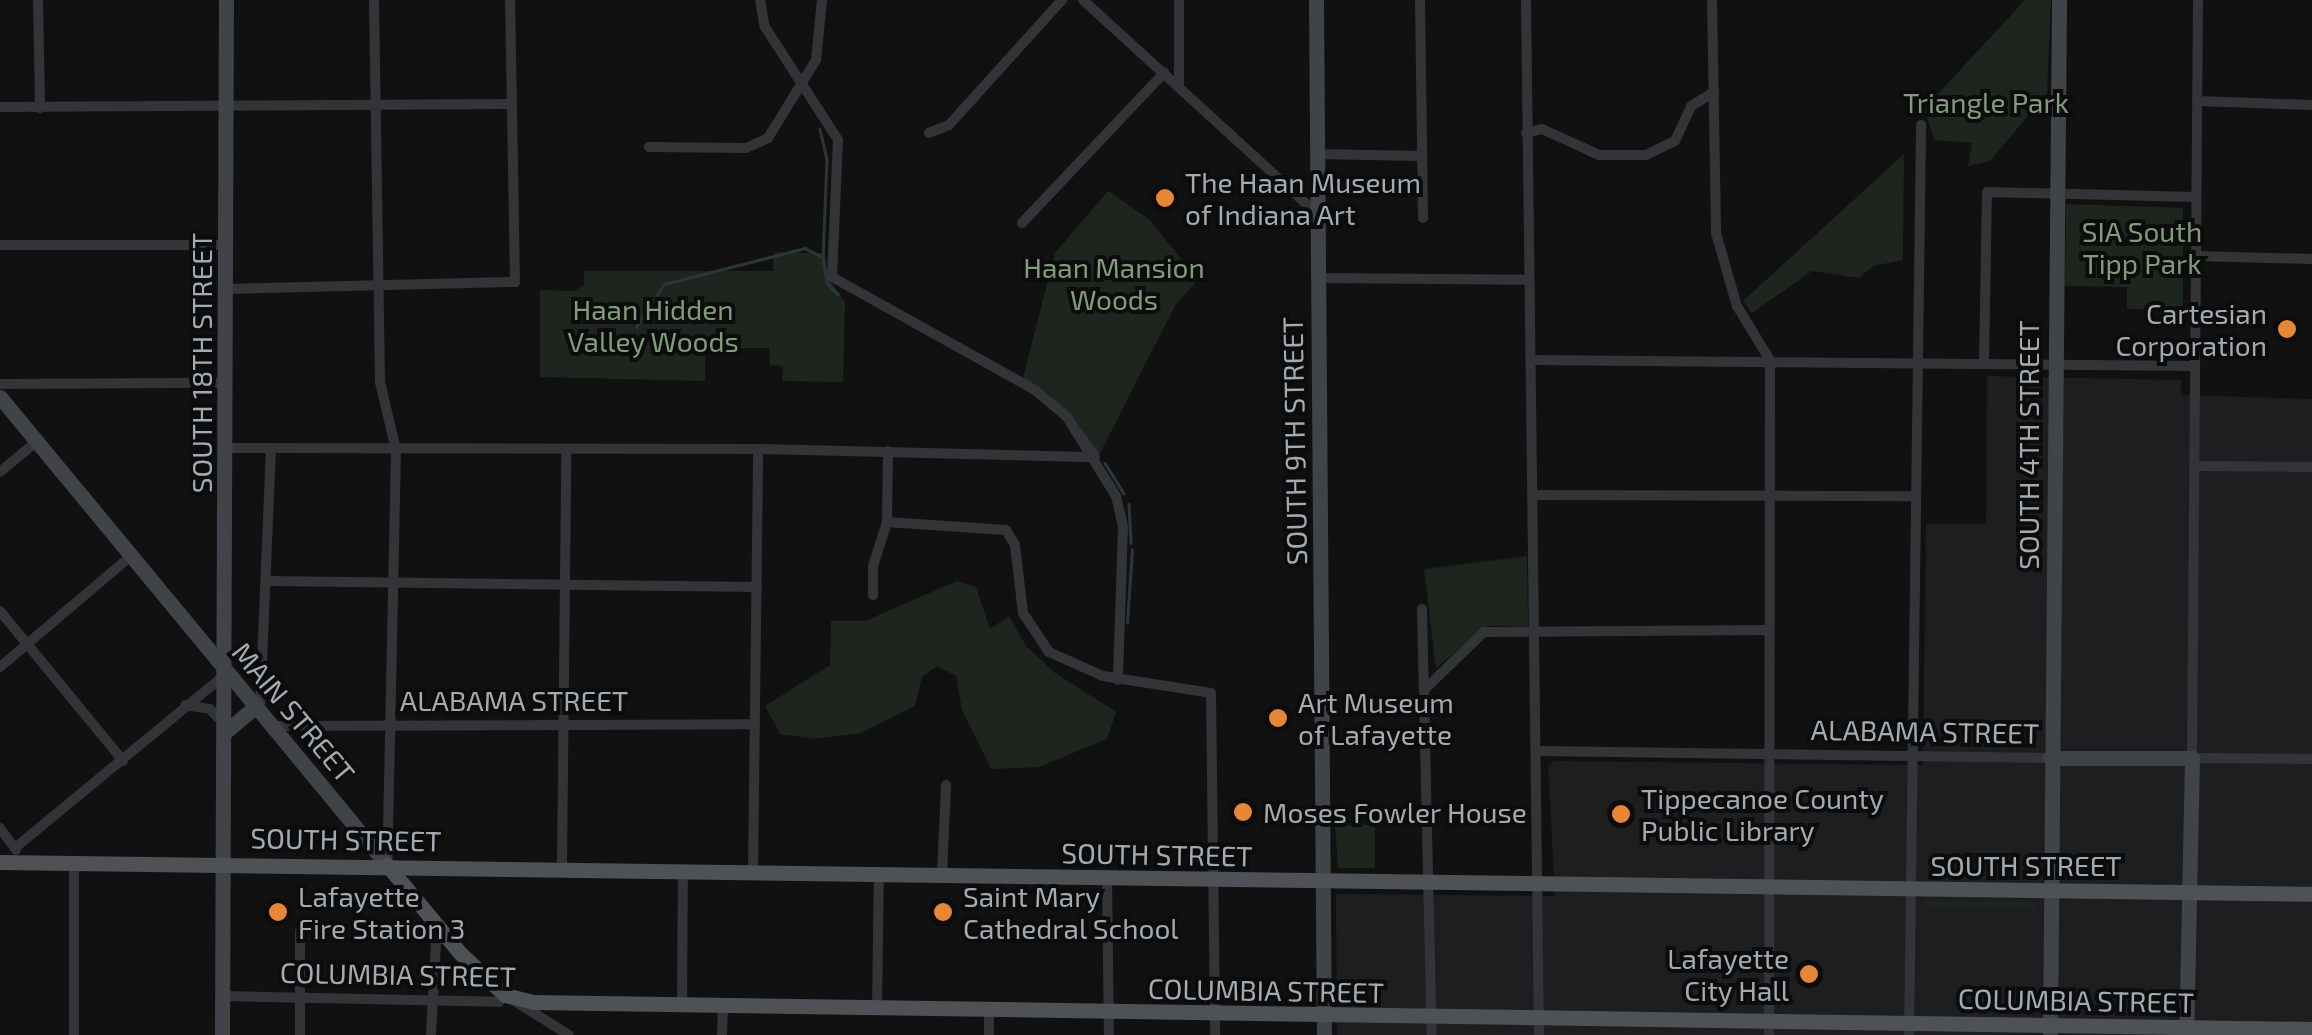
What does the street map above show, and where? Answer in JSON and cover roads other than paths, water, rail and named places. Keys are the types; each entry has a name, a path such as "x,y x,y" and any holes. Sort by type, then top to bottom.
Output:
{"main road":[{"name":"SOUTH 18TH STREET","path":"222,1035 227,619 226,0"},
{"name":"SOUTH 9TH STREET","path":"1316,0 1324,1035"},
{"name":"SOUTH 4TH STREET","path":"2049,1030 2059,0"},
{"name":"MAIN STREET","path":"0,397 443,934 505,995"},
{"path":"196,633 216,632 227,619"},
{"path":"225,729 258,708"},
{"path":"2052,716 2068,746 2110,758"},
{"name":"ALABAMA STREET","path":"2050,758 2192,758"},
{"path":"2186,1031 2192,758"},
{"name":"SOUTH STREET","path":"11,857 74,862 2312,894"},
{"name":"COLUMBIA STREET","path":"505,995 549,1004 1432,1018 1539,1027 2312,1029"}],"street":[{"path":"38,0 40,108"},
{"path":"374,0 375,284 380,382 396,450 388,865"},
{"path":"226,289 514,282 510,0"},
{"path":"760,0 765,28 838,140 832,277 1035,390 1068,417 1116,496 1123,527 1118,680"},
{"path":"649,148 746,148 768,138 800,78 816,60 822,0"},
{"path":"930,134 948,125 1062,0"},
{"path":"1083,0 1316,212"},
{"path":"1179,87 1180,0"},
{"path":"1420,0 1423,218"},
{"path":"1526,0 1539,1027"},
{"path":"1712,0 1716,232 1725,277 1769,358 1769,1028"},
{"path":"2192,758 2198,0"},
{"path":"1022,223 1164,73"},
{"path":"1526,132 1542,129 1599,155 1646,155 1676,141 1691,106 1714,92"},
{"path":"2197,102 2312,105"},
{"path":"0,107 225,109 509,104"},
{"path":"1909,1029 1912,496 1921,125"},
{"path":"1317,154 1422,156"},
{"path":"1984,364 1987,192 2196,197"},
{"path":"0,245 225,245"},
{"path":"2196,256 2312,259"},
{"path":"1317,278 1529,280"},
{"path":"1532,360 1769,358 1916,364 2194,366"},
{"path":"0,384 226,383"},
{"path":"0,472 36,442"},
{"path":"227,448 566,452 758,448 1095,457"},
{"path":"258,708 268,581 272,448"},
{"path":"752,871 758,448"},
{"path":"873,595 873,566 887,522 888,451"},
{"path":"562,866 566,452"},
{"path":"2195,466 2312,467"},
{"path":"1533,496 1912,496"},
{"path":"887,522 1006,530 1015,545 1023,613 1035,637 1082,671 1211,693 1216,880 1214,1035"},
{"path":"0,667 131,556"},
{"path":"268,581 757,587"},
{"path":"1422,609 1432,1035"},
{"path":"0,611 123,762"},
{"path":"1426,688 1484,632 1770,630"},
{"path":"0,828 11,857 184,705 226,674"},
{"path":"184,705 210,709 225,729"},
{"name":"ALABAMA STREET","path":"274,726 754,724"},
{"name":"ALABAMA STREET","path":"1537,751 2050,758"},
{"name":"ALABAMA STREET","path":"2192,758 2312,760"},
{"path":"942,874 946,785"},
{"path":"74,862 74,1035"},
{"path":"682,1006 683,870"},
{"path":"877,1008 878,873"},
{"path":"1107,878 1109,1035"},
{"path":"300,931 300,1035"},
{"path":"431,1035 436,943 443,934"},
{"name":"COLUMBIA STREET","path":"223,996 499,1002 505,995"},
{"name":"MAIN STREET","path":"505,995 569,1035"},
{"path":"549,1004 546,1016 553,1028"},
{"path":"722,1035 723,1006"},
{"path":"989,1010 989,1035"}],"waterway":[{"path":"820,129 827,159 823,257"},
{"path":"636,327 664,284 805,248 823,257 827,283 838,294"},
{"path":"1080,429 1097,452"},
{"path":"1105,463 1124,494"},
{"path":"1129,504 1131,543"},
{"path":"1127,623 1132,550"}],"place":[{"name":"The Haan Museum of Indiana Art","path":"1165,198"},
{"name":"Cartesian Corporation","path":"2287,329"},
{"name":"Art Museum of Lafayette","path":"1278,718"},
{"name":"Moses Fowler House","path":"1243,812"},
{"name":"Tippecanoe County Public Library","path":"1621,814"},
{"name":"Lafayette Fire Station 3","path":"278,912"},
{"name":"Saint Mary Cathedral School","path":"943,912"},
{"name":"Lafayette City Hall","path":"1809,974"}],"park label":[{"name":"Triangle Park","path":"1986,102"},
{"name":"SIA South Tipp Park","path":"2142,247"},
{"name":"Haan Mansion Woods","path":"1114,283"},
{"name":"Haan Hidden Valley Woods","path":"653,325"}]}
